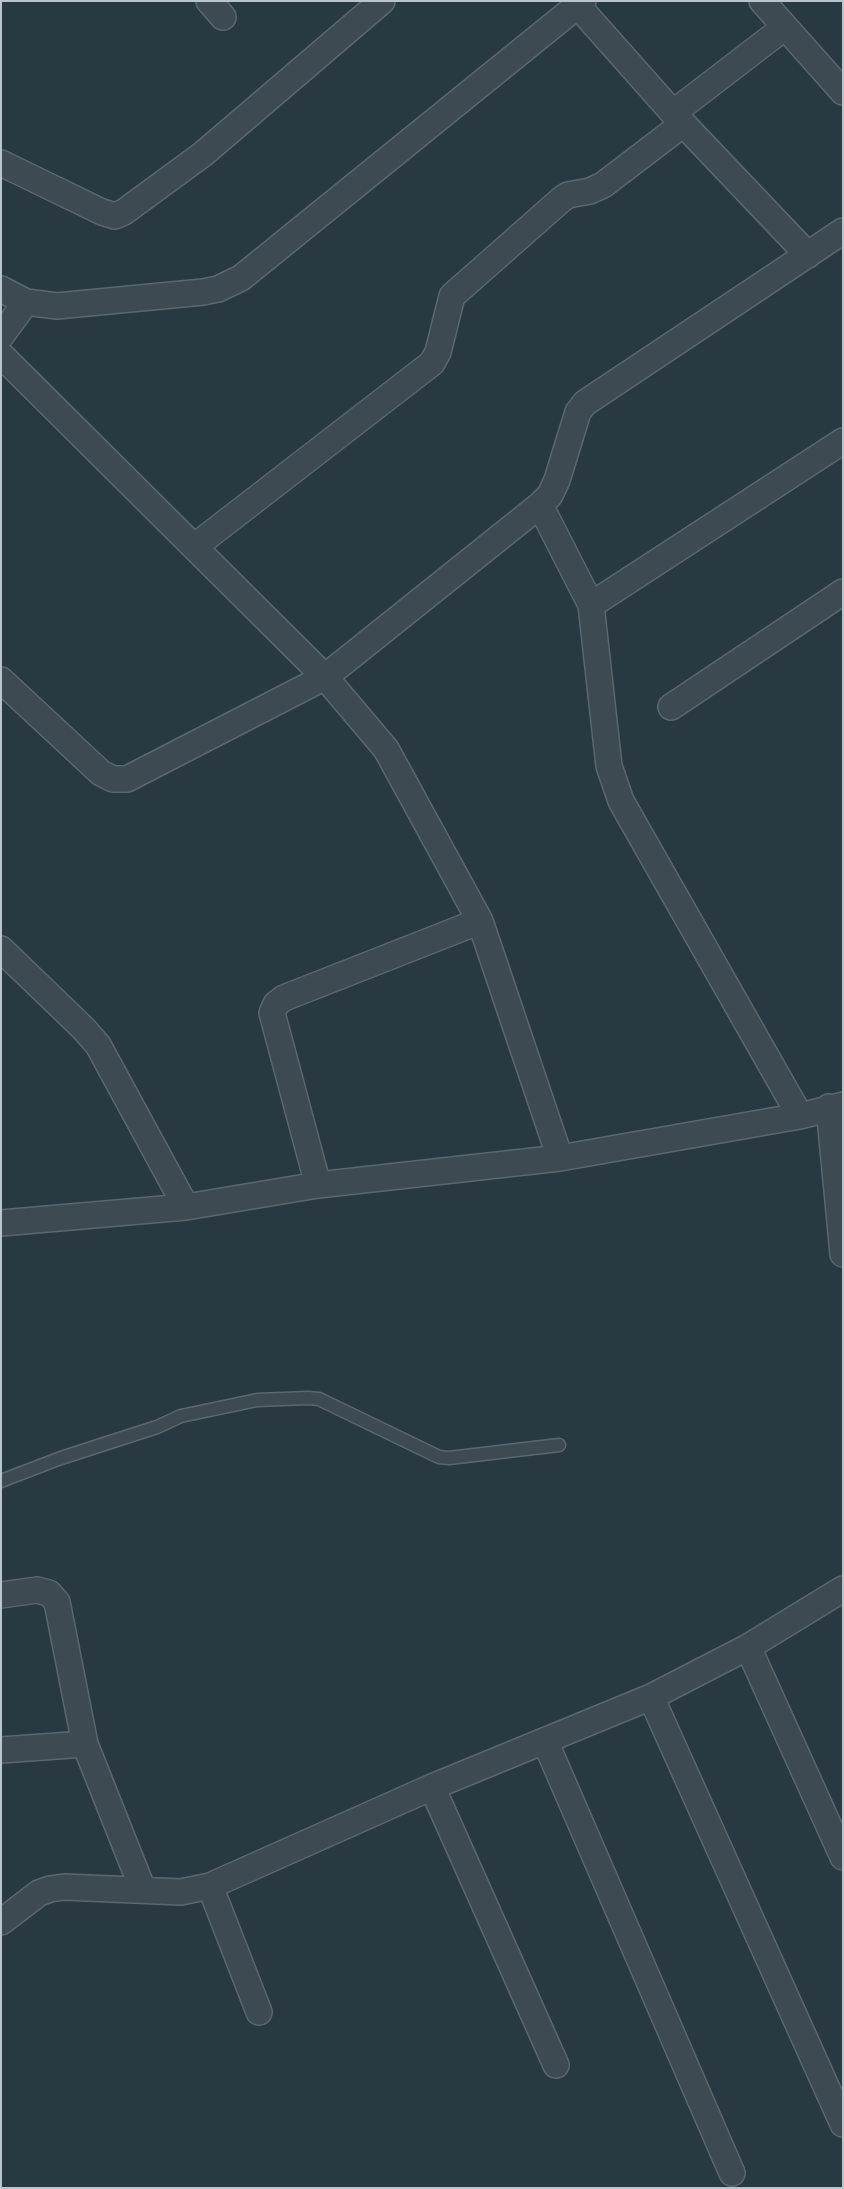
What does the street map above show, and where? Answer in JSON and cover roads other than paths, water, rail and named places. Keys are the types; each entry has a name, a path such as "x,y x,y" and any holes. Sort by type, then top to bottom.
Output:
{"street":[{"path":"1,162 102,212 114,216 124,212 203,154 382,1"},
{"path":"762,1 843,92"},
{"path":"1,289 26,302 56,306 203,292 218,289 241,278 580,4 678,118 808,255"},
{"path":"194,547 432,363 438,352 452,296 562,199 568,195 597,188 785,27"},
{"path":"1,680 101,773 113,780 127,779 325,677 550,495 557,480 572,426 578,412 586,402 843,231"},
{"path":"1,336 26,302"},
{"path":"1,355 325,677 386,749 480,921 560,1158"},
{"path":"591,605 843,441"},
{"path":"540,505 591,605 609,766 620,801 800,1116"},
{"path":"671,707 843,592"},
{"path":"318,1185 272,1013 276,1004 284,998 480,921"},
{"path":"1,949 83,1028 98,1045 186,1207"},
{"path":"1,1223 186,1207 318,1185 560,1158 800,1116 836,1106 843,1254"},
{"path":"1,1922 39,1894 50,1889 64,1887 181,1892 210,1886 432,1787 651,1697 748,1647 843,1589"},
{"path":"1,1595 37,1590 49,1593 57,1602 85,1744 143,1890"},
{"path":"748,1647 843,1857"},
{"path":"651,1697 843,2124"},
{"path":"545,1741 732,2173"},
{"path":"1,1750 85,1744"},
{"path":"432,1787 556,2065"},
{"path":"210,1886 260,2012"}],"lane":[{"path":"1,1481 61,1458 157,1427 181,1416 257,1400 308,1398 319,1400 439,1457 449,1458 560,1445"}]}
